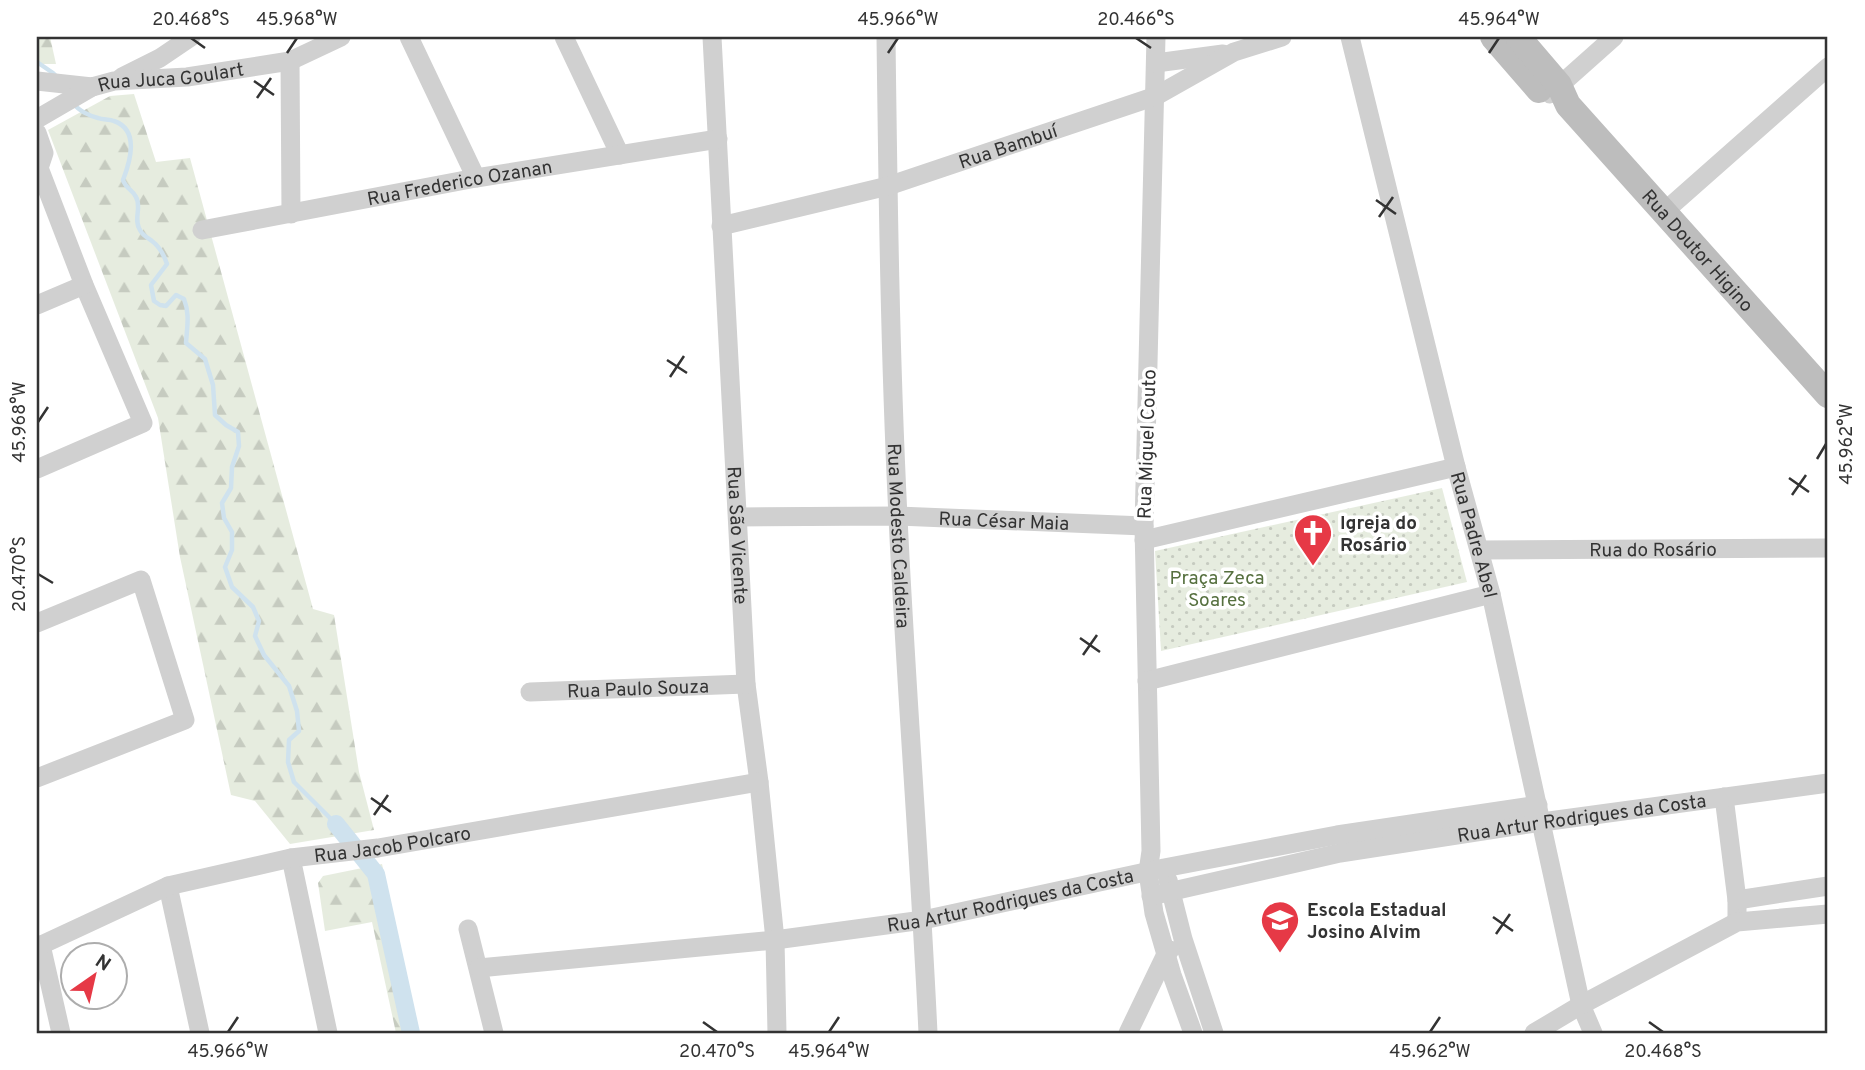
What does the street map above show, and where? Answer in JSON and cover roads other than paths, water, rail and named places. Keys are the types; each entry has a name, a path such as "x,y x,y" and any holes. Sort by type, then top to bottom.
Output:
{"main road":[{"name":"Rua Doutor Higino","path":"1493,37 1558,96 1828,394"},
{"name":"Rua Doutor Higino","path":"1518,37 1558,96"}],"street":[{"path":"114,81 160,58 191,37"},
{"name":"Rua Juca Goulart","path":"40,83 92,87 114,81 187,77 290,61 341,37"},
{"path":"409,37 476,178"},
{"path":"565,37 621,155"},
{"name":"Rua São Vicente","path":"712,37 746,684 775,940 777,1033"},
{"name":"Rua Modesto Caldeira","path":"886,37 898,516 928,1033"},
{"name":"Rua Miguel Couto","path":"1156,37 1144,533 1151,851 1156,870 1171,890 1183,939 1214,1033"},
{"name":"Rua Bambuí","path":"721,226 888,186 1156,96 1234,52 1282,37"},
{"name":"Rua Padre Abel","path":"1350,37 1456,467 1492,594 1581,1005 1593,1033"},
{"path":"1558,96 1615,37"},
{"path":"1156,63 1234,52"},
{"path":"290,61 291,214"},
{"path":"1665,211 1828,66"},
{"path":"40,83 49,105 47,112"},
{"path":"47,112 92,87"},
{"path":"37,133 44,153 38,166 84,285 143,423 37,470"},
{"name":"Rua Frederico Ozanan","path":"202,230 476,178 718,139"},
{"path":"37,306 84,285"},
{"path":"1144,533 1456,467"},
{"name":"Rua César Maia","path":"738,517 898,516 1144,533"},
{"name":"Rua do Rosário","path":"1480,551 1828,548"},
{"path":"37,623 141,580 184,720 37,778"},
{"path":"1147,681 1492,594"},
{"name":"Rua Paulo Souza","path":"530,692 746,684"},
{"name":"Rua Jacob Polcaro","path":"39,946 168,886 291,859 378,848 759,782"},
{"name":"Rua Artur Rodrigues da Costa","path":"479,968 775,940 923,920 1156,870 1540,813 1724,797 1828,783"},
{"path":"1724,797 1737,900 1737,922"},
{"name":"Rua Artur Rodrigues da Costa","path":"1151,896 1339,844"},
{"path":"291,859 328,1033"},
{"name":"Rua Miguel Couto","path":"1156,870 1151,896 1154,913 1193,1033"},
{"path":"168,886 200,1033"},
{"path":"1737,900 1828,886"},
{"path":"1534,1033 1737,922 1828,914"},
{"path":"468,929 494,1033"},
{"path":"1128,1033 1166,954 1183,939"},
{"path":"39,946 61,1033"},
{"path":"1145,997 1159,995 1182,1004 1183,993 1190,989 1201,993"}],"waterway":[{"path":"37,62 56,76"},
{"path":"74,104 88,115 114,121 127,131 131,147 123,180 138,201 137,222 141,232 155,243 167,264 151,285 154,301 166,306 176,295 184,299 188,315 186,343 205,359 213,385 215,415 238,432 239,446 232,467 231,488 222,503 224,518 232,532 232,550 225,567 232,587 253,607 259,621 255,636 264,655 289,686 297,711 299,731 289,740 288,762 294,782 336,824"},
{"path":"336,824 376,874 411,1033"}],"place":[{"name":"Igreja do Rosário","path":"1313,567"},
{"name":"Escola Estadual Josino Alvim","path":"1280,954"}],"park label":[{"name":"Praça Zeca Soares","path":"1217,588"}]}
